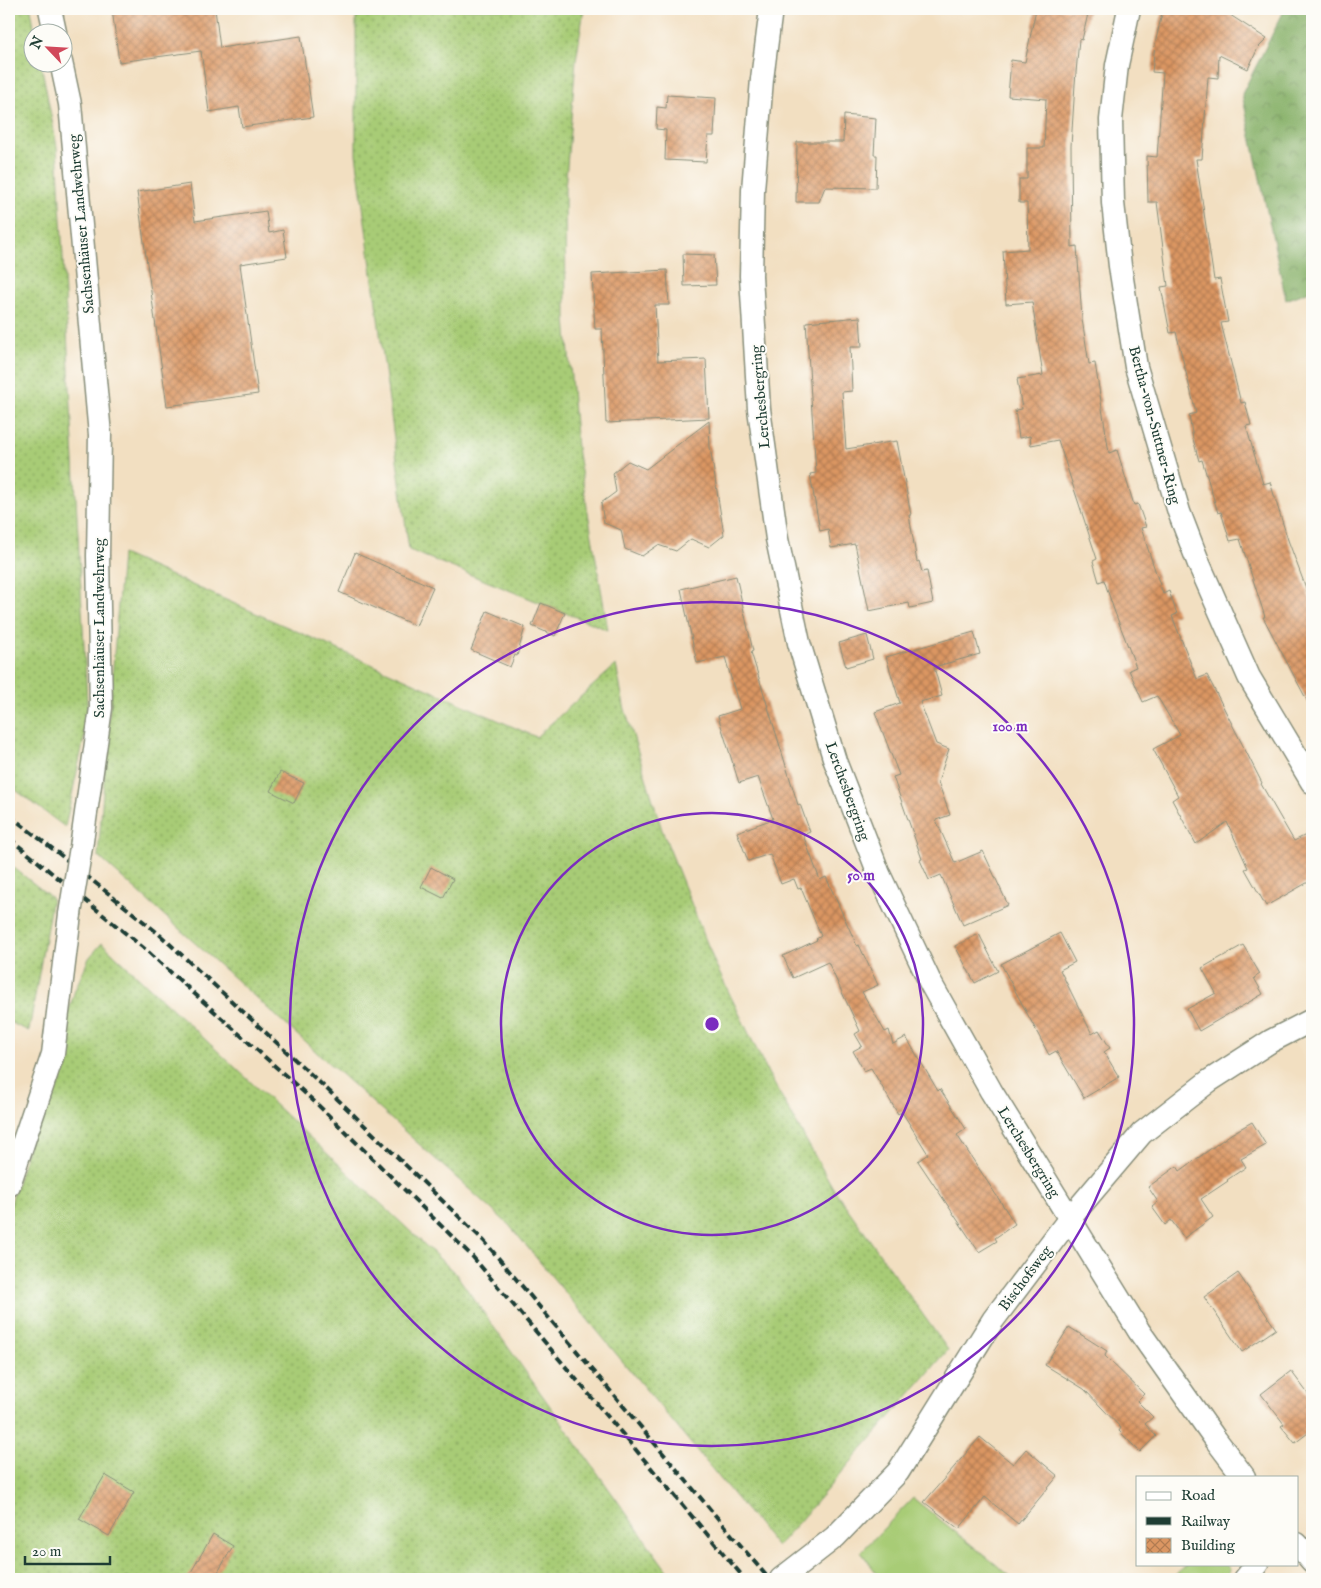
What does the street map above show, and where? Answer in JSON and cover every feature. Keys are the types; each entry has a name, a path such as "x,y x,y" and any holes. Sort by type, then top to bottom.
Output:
{"street":[{"path":"50,9 53,22"},
{"name":"Lerchesbergring","path":"771,9 762,79 755,171 751,276 759,409 777,539 799,643 835,761 879,874 940,1001 991,1091 1139,1331 1243,1476"},
{"name":"Bertha-von-Suttner-Ring","path":"1129,9 1117,65 1111,120 1113,203 1120,266 1136,367 1179,512 1199,564 1249,677 1312,782"},
{"name":"Sachsenhäuser Landwehrweg","path":"9,1185 53,1054 70,914 101,708 98,556 100,435 70,104 63,72"},
{"name":"Bischofsweg","path":"781,1579 835,1537 898,1472 993,1320 1070,1218 1142,1133 1209,1081 1271,1042 1312,1020"},
{"path":"1298,1545 1312,1561"},
{"path":"1245,1579 1255,1566"}],"green space":[{"path":"9,9 31,9 33,22 22,22 22,72 43,72 57,147 88,720 65,827 9,785"},
{"path":"356,9 584,9 576,60 565,189 566,319 577,448 608,630 409,550 356,154"},
{"path":"1285,9 1312,9 1312,290 1286,300 1242,94"},
{"path":"122,554 536,737 616,665 624,706 662,830 716,966 768,1073 833,1188 948,1350 777,1547 509,1225 98,856"},
{"path":"9,864 52,898 29,1031 9,1022"},
{"path":"102,943 456,1274 673,1579 9,1579 9,1210 75,990 89,958"},
{"path":"913,1498 1014,1579 881,1579 861,1552"},
{"path":"1185,1566 1227,1566 1230,1569 1226,1579 1171,1579"}],"building":[{"path":"112,9 215,9 220,48 301,36 313,117 242,127 239,107 209,112 201,51 119,62"},
{"path":"1036,9 1089,9 1082,40 1079,39 1075,84 1071,146 1072,247 1077,246 1082,319 1089,364 1095,363 1109,453 1117,450 1134,505 1138,504 1146,527 1141,528 1163,594 1169,591 1177,614 1172,616 1197,679 1207,675 1261,784 1294,841 1306,835 1312,846 1312,880 1266,906 1245,869 1248,868 1227,822 1196,844 1172,800 1178,796 1153,749 1180,735 1157,696 1143,702 1129,670 1136,667 1104,580 1099,582 1093,561 1097,559 1058,440 1031,445 1030,436 1019,438 1015,410 1022,409 1017,379 1043,375 1032,302 1006,304 1003,251 1028,249 1027,203 1019,203 1019,179 1027,179 1027,148 1044,148 1046,99 1008,96 1011,60 1025,62"},
{"path":"1163,9 1221,9 1267,39 1258,48 1248,69 1219,55 1218,78 1208,77 1202,159 1196,159 1214,280 1220,279 1228,322 1221,323 1241,403 1245,402 1251,425 1246,426 1263,484 1270,482 1288,540 1312,604 1312,710 1263,617 1265,617 1240,539 1230,541 1221,512 1218,513 1202,460 1199,461 1193,439 1189,415 1196,413 1176,332 1170,333 1161,287 1168,286 1157,202 1148,202 1147,156 1157,157 1163,73 1152,72 1155,44"},
{"path":"667,95 716,98 714,136 708,136 706,162 665,160 666,130 656,129 657,107 666,108"},
{"path":"844,115 876,118 874,155 877,155 876,188 825,187 819,202 796,202 797,142 843,142"},
{"path":"190,184 195,221 266,211 269,233 283,230 287,257 240,264 258,394 167,406 137,192"},
{"path":"683,254 714,255 716,285 684,286"},
{"path":"667,270 669,305 655,305 658,361 706,359 709,418 606,423 602,329 595,329 592,274"},
{"path":"860,317 862,347 850,347 852,391 842,392 846,449 897,441 911,515 909,515 917,562 919,561 922,572 927,571 933,603 910,608 909,603 869,611 855,544 831,548 828,529 820,531 810,474 816,473 806,322"},
{"path":"709,421 710,447 724,535 709,547 691,539 676,551 658,545 642,556 625,549 621,530 604,523 601,503 616,492 613,473 628,461 646,469"},
{"path":"355,553 433,587 416,626 339,592"},
{"path":"736,576 753,651 751,652 798,805 800,804 810,832 803,835 820,880 826,877 857,946 859,945 878,985 862,992 885,1032 889,1030 893,1044 906,1037 938,1091 940,1089 966,1129 957,1135 1015,1224 995,1238 997,1241 979,1252 918,1161 928,1154 902,1112 898,1114 871,1068 864,1071 853,1051 862,1046 855,1034 860,1031 828,962 793,978 783,956 817,940 821,936 801,888 798,889 794,879 781,884 770,854 748,861 737,832 773,819 758,777 739,783 718,716 740,709 725,657 697,663 681,589"},
{"path":"541,603 565,613 555,636 532,626"},
{"path":"487,611 525,627 517,656 515,655 510,667 471,650"},
{"path":"974,632 980,654 934,667 942,696 920,702 936,744 949,749 938,782 950,815 936,820 955,863 983,851 1008,905 963,925 941,875 929,880 920,860 922,859 893,777 899,775 875,712 900,703 886,657"},
{"path":"867,635 873,659 846,667 839,643"},
{"path":"280,772 304,783 294,803 270,791"},
{"path":"431,867 453,879 443,898 421,887"},
{"path":"1060,933 1075,962 1060,970 1092,1034 1099,1030 1110,1048 1104,1052 1119,1077 1084,1098 1056,1051 1049,1055 1001,964"},
{"path":"979,934 998,971 975,983 955,946"},
{"path":"1243,945 1260,974 1254,978 1263,994 1199,1031 1187,1009 1216,993 1202,968"},
{"path":"1252,1122 1266,1145 1241,1159 1246,1167 1201,1199 1213,1217 1184,1238 1171,1220 1165,1225 1152,1207 1158,1202 1148,1187 1177,1166 1180,1171 1231,1134"},
{"path":"1238,1273 1276,1329 1242,1352 1204,1297"},
{"path":"1069,1327 1107,1351 1105,1356 1144,1394 1137,1401 1153,1417 1145,1424 1156,1436 1140,1452 1119,1431 1121,1428 1084,1389 1045,1365"},
{"path":"1291,1371 1312,1399 1312,1430 1295,1443 1281,1426 1284,1424 1261,1394"},
{"path":"980,1437 1013,1464 1026,1449 1058,1476 1018,1524 985,1497 959,1529 924,1502"},
{"path":"105,1475 134,1492 109,1536 79,1519"},
{"path":"213,1534 233,1546 214,1579 187,1579"}],"railway":[{"path":"9,815 159,934 330,1092 484,1241 769,1579"},
{"path":"9,838 146,950 317,1104 472,1256 745,1579"}]}
